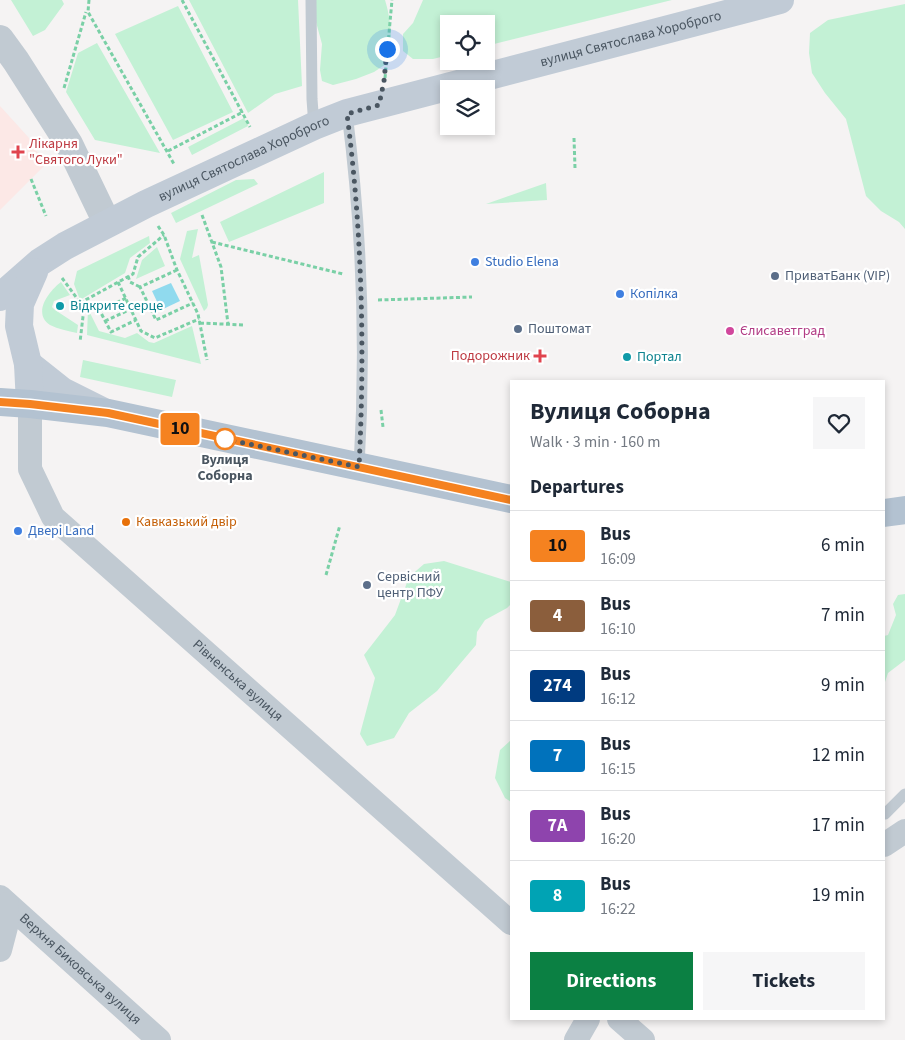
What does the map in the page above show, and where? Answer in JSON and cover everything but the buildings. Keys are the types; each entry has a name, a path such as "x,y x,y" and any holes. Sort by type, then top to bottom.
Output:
{"main road":[{"name":"вулиця Святослава Хороброго","path":"50,268 65,246 107,223 314,126 379,105 780,0"},
{"path":"0,276 50,268"},
{"path":"0,298 50,268"},
{"path":"30,404 28,364 19,326 20,304 50,268"},
{"path":"28,364 62,390 108,413"},
{"path":"0,402 108,413 510,500"},
{"path":"885,513 905,510"}],"street":[{"path":"0,40 16,61 69,144 107,223"},
{"name":"Рівненська вулиця","path":"30,404 30,469 53,517 510,922"},
{"path":"885,844 905,831"},
{"path":"0,950 6,927 4,901"},
{"name":"Верхня Биковська вулиця","path":"4,901 159,1040"},
{"path":"576,1040 587,1020"},
{"path":"620,1020 643,1040"}],"lane":[{"path":"311,0 314,126"},
{"path":"347,114 355,190 360,279 362,422 359,467"},
{"path":"885,814 905,794"}],"path":[{"path":"88,0 88,12 175,165"},
{"path":"182,0 250,127"},
{"path":"379,105 384,81 392,0"},
{"path":"62,95 86,12"},
{"path":"168,151 243,112"},
{"path":"574,138 575,168"},
{"path":"31,179 46,216"},
{"path":"202,215 221,267 228,324"},
{"path":"156,224 164,235 177,270 200,321 207,360"},
{"path":"80,303 133,274 138,257 164,235"},
{"path":"212,242 360,279 376,300 472,297"},
{"path":"50,268 84,308 80,342"},
{"path":"140,287 177,270"},
{"path":"128,276 130,282 140,287 156,320 193,303"},
{"path":"118,282 141,331 155,338 200,321 244,325"},
{"path":"126,298 100,311 110,332 136,320"},
{"path":"105,321 131,309"},
{"path":"326,575 340,525"}],"shaded area":[{"name":"Лікарня \"Святого Луки\"","path":"0,106 29,138 45,165 0,210"}],"green space":[{"path":"11,0 62,0 64,4 45,30 33,36"},
{"path":"189,0 298,0 302,86 275,94 248,113"},
{"path":"310,0 385,0 391,31 389,62 374,72 356,79 333,85 322,81 320,70 322,44"},
{"path":"423,0 672,0 495,44 495,15 440,15 440,57 433,59 413,59 403,51 403,34 413,23"},
{"path":"905,4 905,229 899,222 881,211 866,196 846,119 812,73 809,53 810,33 828,20"},
{"path":"178,6 233,112 173,140 115,34"},
{"path":"97,43 160,153 95,140 66,92 78,53"},
{"path":"244,118 248,126 192,155 188,147"},
{"path":"324,172 324,203 229,242 220,222"},
{"path":"254,179 258,184 176,223 171,213 236,180"},
{"path":"546,183 547,200 486,204"},
{"path":"198,229 192,258 199,255 208,305 204,311 180,259 187,231"},
{"path":"149,236 150,243 130,258 125,273 80,300 74,284 77,271"},
{"path":"157,247 165,266 136,279 142,260"},
{"path":"61,282 70,295 54,301 52,307 78,325 77,333 50,325 42,314 44,302"},
{"path":"88,309 99,331 125,338 137,333 149,342 154,343 192,326 201,364 87,335"},
{"path":"83,360 176,380 172,397 80,377"},
{"path":"444,561 510,582 510,605 485,620 477,632 476,645 437,691 409,713 394,738 367,746 360,734 375,678 364,655 395,615 409,577 424,564"},
{"path":"905,594 905,660 888,673 885,682 885,636 888,635 896,615 893,604 898,595"},
{"path":"510,741 510,801 505,798 495,778 500,750"}],"water":[{"path":"171,283 180,301 161,310 152,291"}],"bus line":[{"name":"10","path":"0,402 108,413 510,500"}],"place":[{"name":"Лікарня \"Святого Луки\"","path":"18,152"},
{"name":"Studio Elena","path":"475,262"},
{"name":"ПриватБанк (VIP)","path":"775,276"},
{"name":"Копілка","path":"620,294"},
{"name":"Відкрите серце","path":"60,306"},
{"name":"Поштомат","path":"518,329"},
{"name":"Єлисаветград","path":"730,331"},
{"name":"Подорожник","path":"540,356"},
{"name":"Портал","path":"627,357"},
{"name":"Вулиця Соборна","path":"225,439"},
{"name":"Кавказький двір","path":"126,522"},
{"name":"Двері Land","path":"18,531"},
{"name":"Cервісний центр ПФУ","path":"367,585"}],"route":[{"path":"225,439 359,467 362,422 360,279 355,190 347,114 379,105 384,81 387,49"}]}
